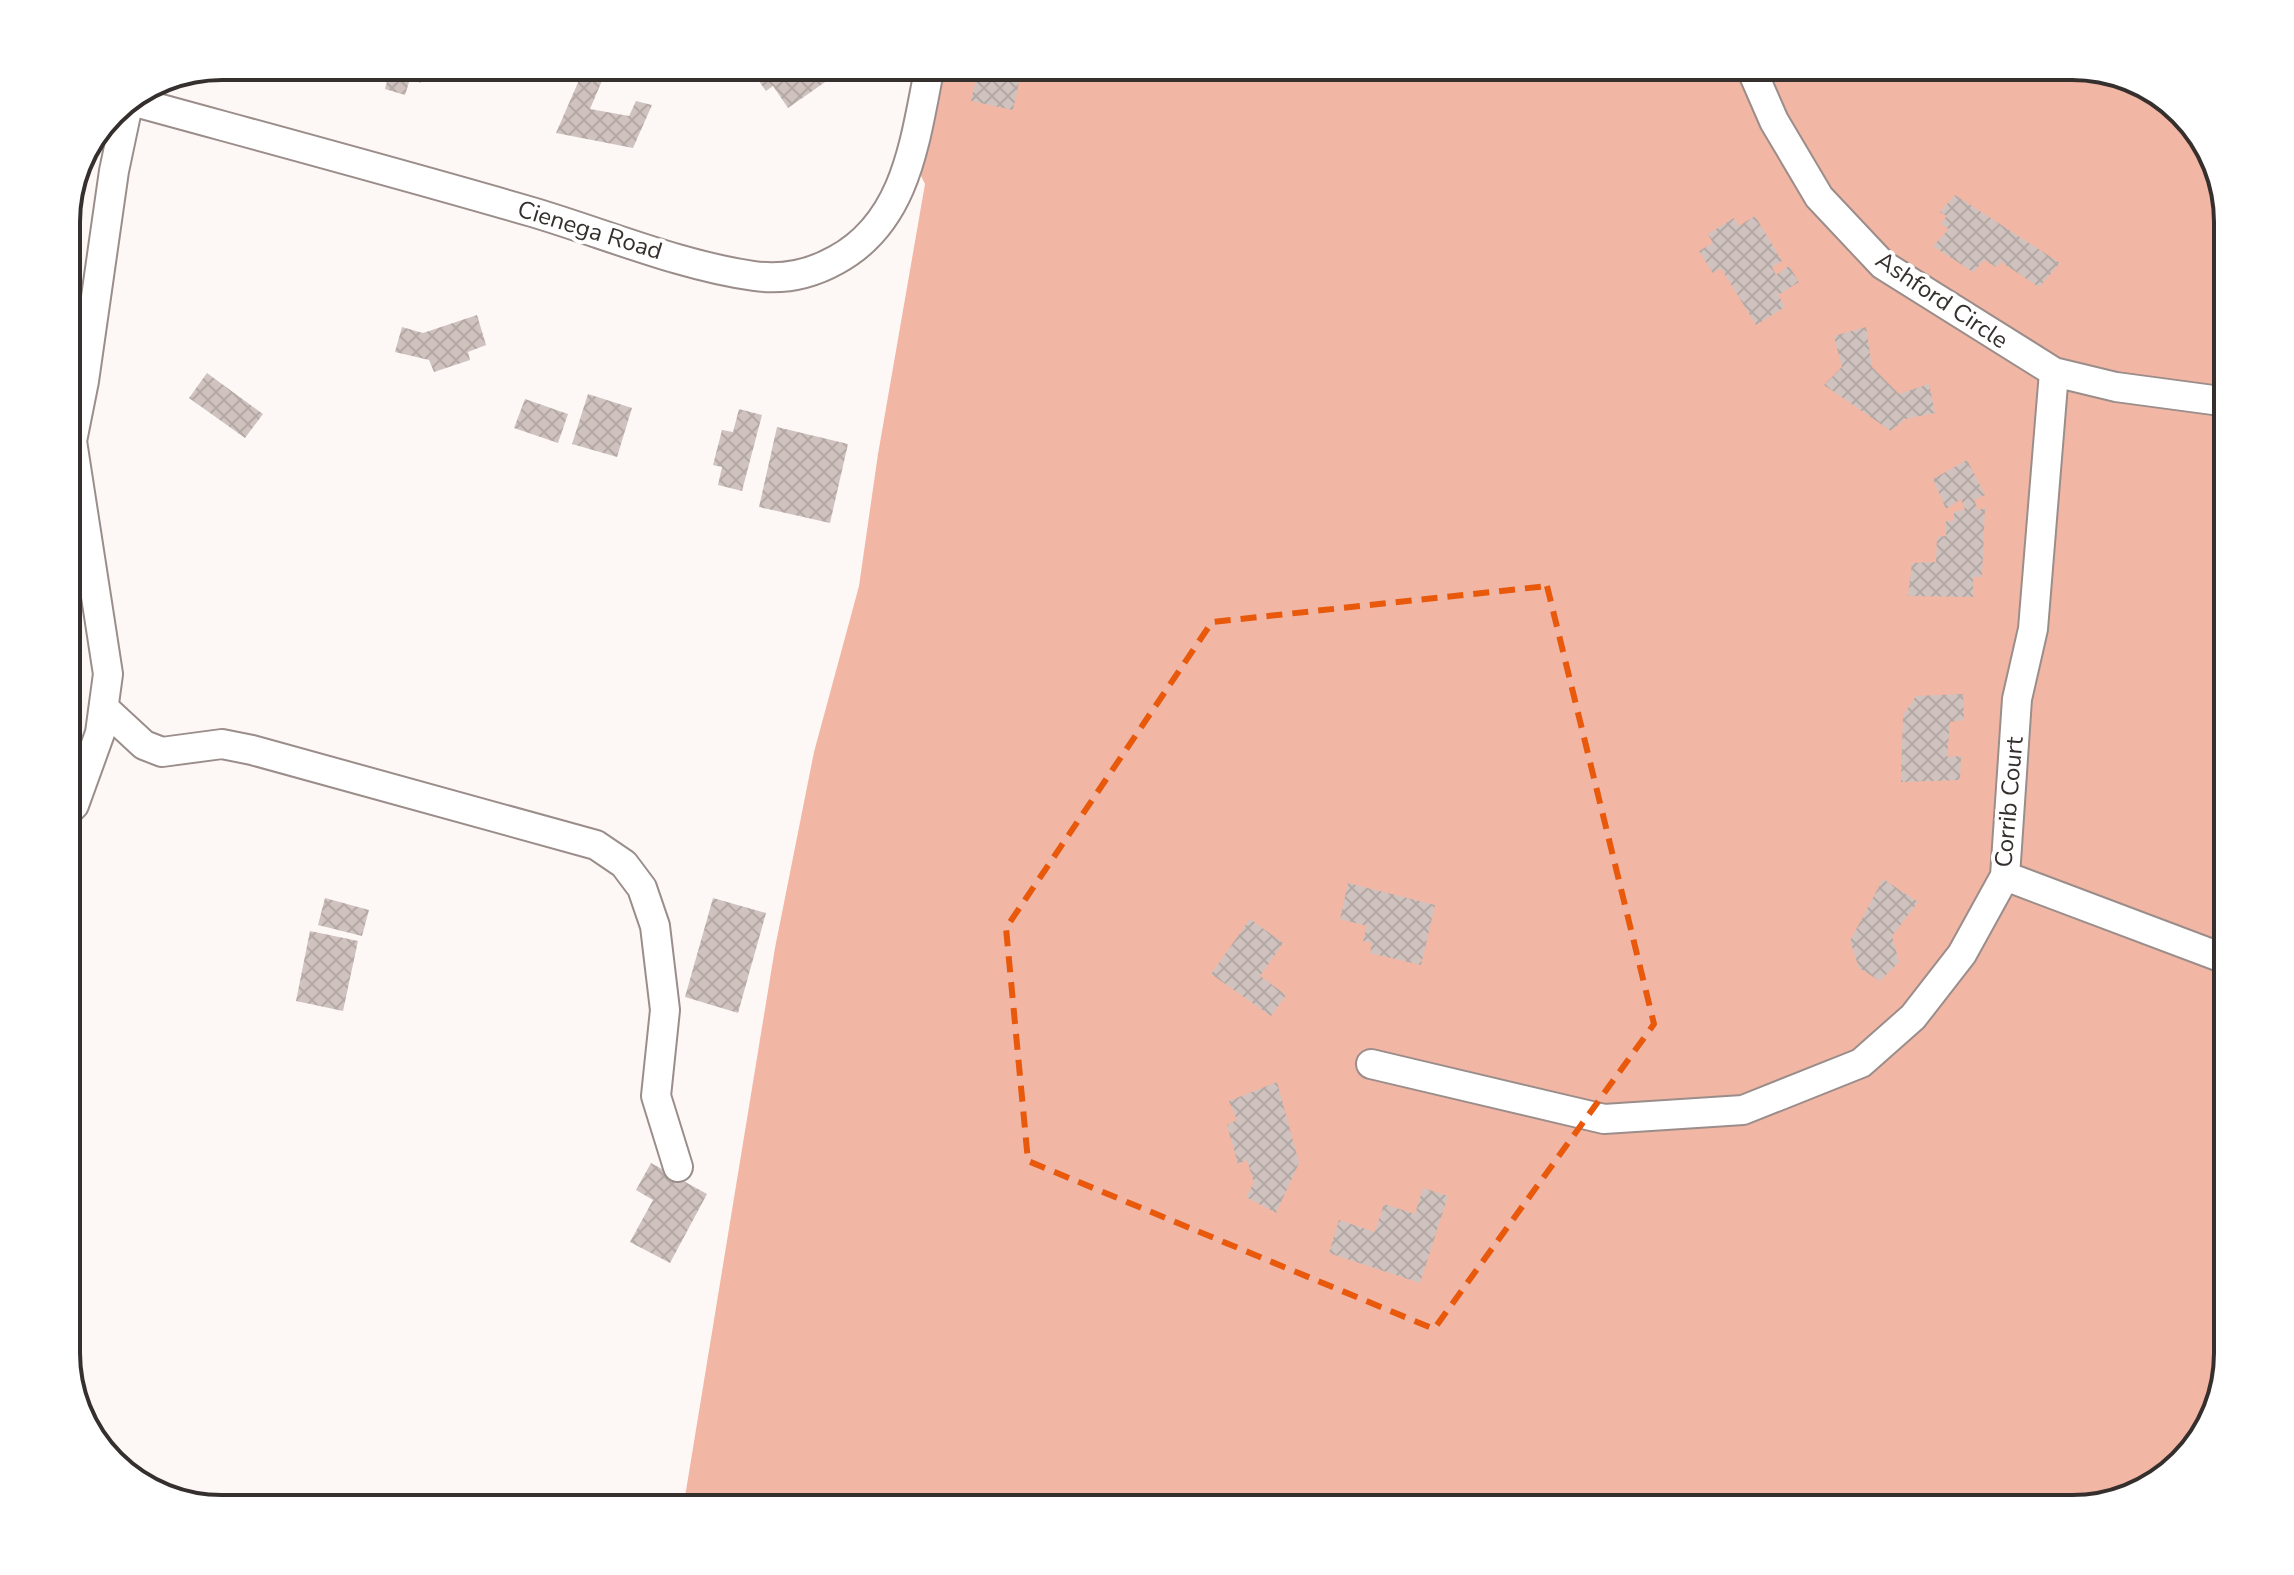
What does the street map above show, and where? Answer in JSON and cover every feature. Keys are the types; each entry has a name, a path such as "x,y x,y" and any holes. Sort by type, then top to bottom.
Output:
{"street":[{"name":"Cienega Road","path":"143,104 441,186 695,262 756,276 787,277 836,260 861,243 882,222 910,163 927,80"},
{"name":"Ashford Circle","path":"1756,80 1774,121 1819,197 1883,265 2054,372 2147,392 2214,400"},
{"path":"80,401 114,171 125,117"},
{"name":"Corrib Court","path":"1371,1064 1604,1119 1743,1110 1861,1063 1913,1017 1962,954 2005,876 2017,699 2033,629 2054,372"},
{"path":"80,493 108,674 100,733 80,788"},
{"path":"104,708 144,745 162,752 222,744 252,750 596,845 624,864 642,888 655,926 665,1010 656,1096 678,1167"},
{"path":"2005,876 2214,955"}],"highlighted area":[{"path":"1547,586 1654,1024 1434,1329 1028,1161 1006,928 1212,622"}],"shaded area":[{"path":"920,80 2072,80 2091,81 2127,91 2151,104 2179,128 2199,159 2214,212 2214,1354 2213,1372 2203,1408 2190,1432 2166,1460 2127,1484 2091,1494 2072,1495 685,1495 775,948 814,752 859,586 878,454 925,184 906,146"}],"building":[{"path":"387,80 410,80 405,95 385,89"},
{"path":"579,80 602,80 590,109 629,116 636,101 652,105 633,148 556,133"},
{"path":"758,80 828,80 788,108 773,86 766,91"},
{"path":"976,80 1019,80 1013,110 971,101"},
{"path":"1955,195 2060,263 2039,287 2001,262 1996,267 1984,260 1973,272 1933,246 1949,229 1941,224 1947,216 1940,212"},
{"path":"1755,216 1782,261 1772,267 1776,275 1789,266 1799,282 1778,295 1785,307 1756,325 1721,268 1713,273 1699,251 1713,243 1708,234 1734,218 1739,226"},
{"path":"477,315 486,345 468,352 470,360 434,372 429,360 395,352 402,327 423,333"},
{"path":"1866,327 1872,367 1899,394 1929,384 1935,413 1905,419 1891,431 1824,385 1842,367 1834,336"},
{"path":"207,373 263,414 245,438 189,398"},
{"path":"588,394 632,408 617,457 572,444"},
{"path":"525,399 568,414 558,443 514,428"},
{"path":"739,409 762,415 742,491 718,485 722,467 713,465 722,430 733,432"},
{"path":"777,427 848,444 830,523 759,507"},
{"path":"1967,460 1985,495 1974,500 1978,510 1985,508 1982,577 1973,577 1973,597 1908,596 1912,563 1936,562 1937,537 1946,536 1946,521 1954,521 1954,512 1965,509 1961,499 1946,509 1933,479"},
{"path":"1963,694 1964,720 1950,722 1947,757 1961,756 1960,780 1901,782 1903,715 1916,696"},
{"path":"1883,879 1918,902 1892,936 1899,962 1880,981 1859,968 1850,941"},
{"path":"1348,883 1435,905 1421,965 1370,953 1372,943 1363,941 1367,926 1340,919"},
{"path":"325,898 369,910 362,936 318,925"},
{"path":"713,898 766,913 738,1013 685,997"},
{"path":"1250,919 1283,943 1260,976 1286,995 1271,1016 1211,974"},
{"path":"310,931 358,941 343,1011 296,1001"},
{"path":"1277,1082 1299,1163 1276,1213 1246,1197 1254,1183 1247,1160 1238,1164 1227,1125 1237,1120 1229,1101"},
{"path":"651,1163 707,1194 670,1263 630,1242 653,1200 636,1190"},
{"path":"1423,1188 1448,1196 1420,1283 1329,1253 1339,1220 1375,1232 1384,1204 1415,1214"}]}
